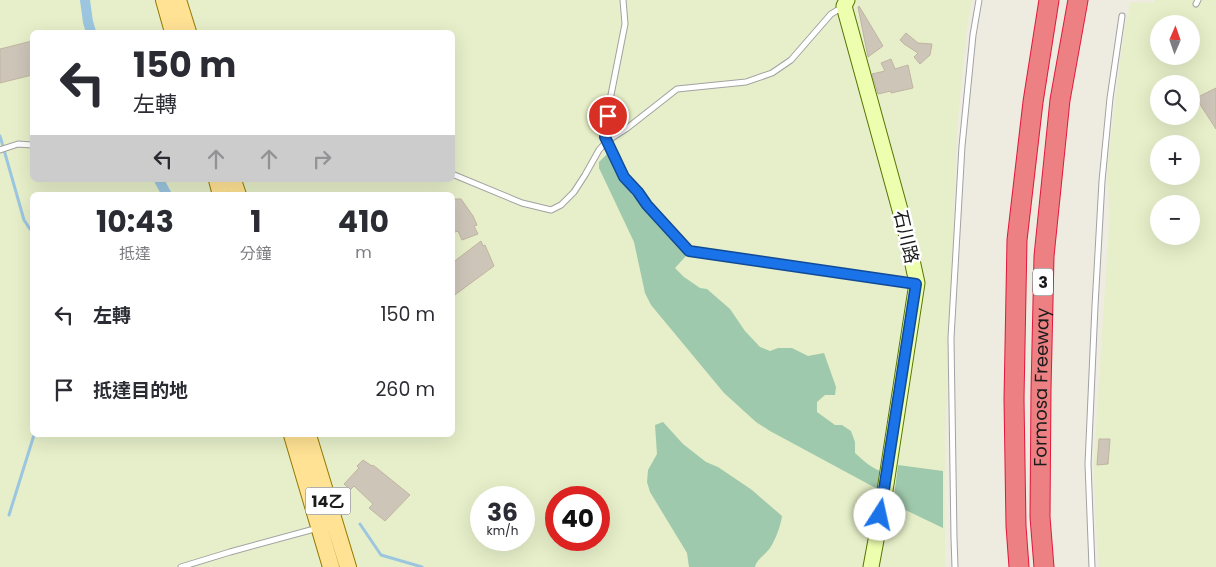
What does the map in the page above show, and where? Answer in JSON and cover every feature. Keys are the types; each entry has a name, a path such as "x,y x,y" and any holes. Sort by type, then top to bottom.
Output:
{"highway":[{"name":"Formosa Freeway","path":"1019,567 1016,526 1014,399 1017,240 1032,102 1049,0"},
{"name":"Formosa Freeway","path":"1044,567 1040,517 1044,256 1060,100 1078,0"}],"main road":[{"path":"164,0 172,30"},
{"path":"178,0 187,30"},
{"name":"14乙","path":"293,437 329,532 348,567"},
{"name":"14乙","path":"308,437 329,532 331,567"}],"street":[{"name":"石川路","path":"845,3 905,228 916,284 884,497 871,567"}],"lane":[{"path":"623,0 625,24 609,105 606,141 624,177 689,251 916,284"},
{"path":"956,567 951,338 962,146 973,35 979,0"},
{"path":"455,175 522,203 551,210 561,205 574,192 586,176 599,150 606,141 677,89 746,82 772,73 791,60 831,14 845,3"},
{"path":"1092,567 1088,464 1096,287 1102,181 1110,98 1122,16"},
{"path":"0,150 18,144 30,146"},
{"path":"181,567 230,552 329,532"}],"green space":[{"path":"0,0 972,0 967,25 957,129 945,441 945,567 0,567"},
{"path":"1155,0 1216,0 1216,567 1099,567 1094,462 1110,210 1107,171 1124,30 1131,2 1154,3"},
{"path":"608,153 611,153 632,195 640,197 679,242 686,256 675,268 684,277 700,288 707,289 730,309 745,331 760,347 770,351 778,348 792,348 808,356 824,353 836,387 835,395 825,395 817,402 817,412 835,425 842,425 851,431 855,442 855,453 872,467 884,472 883,492 756,422 724,393 651,305 645,293 634,242 599,168 599,162"},
{"path":"663,422 683,444 706,462 718,467 752,490 782,516 772,545 755,567 689,567 687,553 650,492 647,482 648,470 657,454 655,425"},
{"path":"898,465 943,471 943,528 893,504"}],"building":[{"path":"858,7 883,46 868,57"},
{"path":"906,33 918,43 932,44 930,55 920,64 914,57 918,53 900,40"},
{"path":"30,42 30,76 0,83 0,49"},
{"path":"891,59 895,69 908,65 913,88 878,94 872,74 885,71 881,63"},
{"path":"1216,88 1216,129 1200,104 1200,96"},
{"path":"455,199 461,199 473,216 477,225 474,226 478,234 462,240 458,231 455,232"},
{"path":"481,241 483,246 485,245 494,266 455,295 455,261"},
{"path":"1099,439 1110,439 1108,464 1097,465"},
{"path":"363,460 373,465 410,495 385,521 369,508 373,504 354,486 350,490 344,484 359,468 357,466"}],"waterway":[{"path":"85,0 90,30"},
{"path":"0,136 24,220 30,229"},
{"path":"160,182 165,192"},
{"path":"9,515 33,437"},
{"path":"360,524 381,555 422,567"}],"route":[{"path":"608,116 606,141 624,177 689,251 916,284 880,515"}]}
